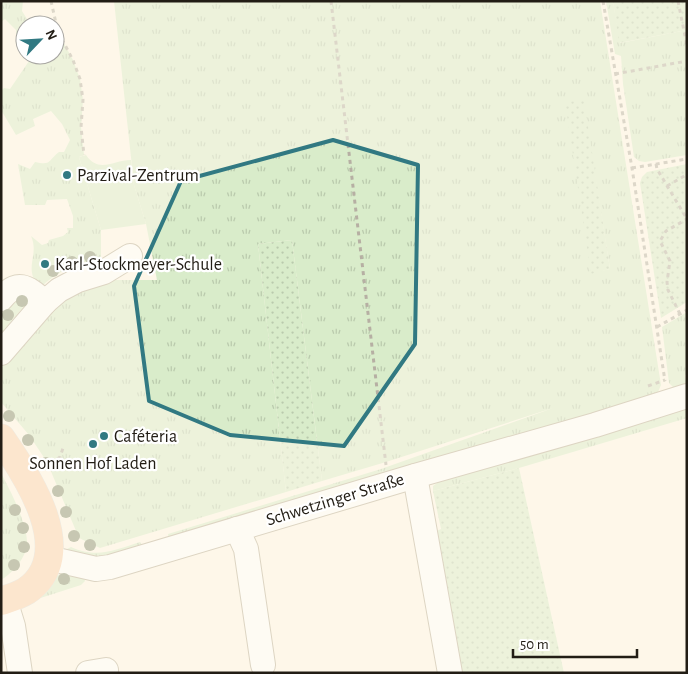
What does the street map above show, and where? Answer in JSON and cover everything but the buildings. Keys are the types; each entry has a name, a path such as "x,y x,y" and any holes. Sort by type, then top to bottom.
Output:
{"main road":[{"path":"1,438 24,472 39,502 48,532 49,544 45,568 34,583 27,590 3,601"}],"street":[{"path":"1,352 45,302 59,290 78,280 104,272 130,256"},
{"path":"1,299 8,290 18,286 30,289 45,302"},
{"name":"Schwetzinger Straße","path":"48,558 102,569 678,399"},
{"path":"415,476 450,673"},
{"path":"237,529 246,549 263,665"},
{"path":"3,601 13,626 20,673"}],"path":[{"path":"50,1 58,32 73,60 80,79 83,100 81,127 84,155"},
{"path":"332,1 389,484"},
{"path":"603,1 657,328 678,399"},
{"path":"678,1 687,46"},
{"path":"615,74 687,61"},
{"path":"632,168 687,159"},
{"path":"656,164 657,169 687,219 663,234 660,241 670,261 667,282 668,290 680,314"},
{"path":"667,186 686,175 687,177"},
{"path":"657,328 687,310"},
{"path":"51,464 60,457 63,448"}],"highlighted area":[{"path":"333,140 418,165 415,344 344,446 230,435 149,401 134,286 181,181"}],"green space":[{"path":"1,1 23,1 22,11 24,15 15,15 15,29 5,19 1,22"},
{"path":"114,1 600,1 661,385 656,397 169,541 168,534 381,469 553,408 322,481 292,240 258,244 286,492 100,548 79,538 47,462 29,435 1,402 1,368 64,296 109,280 157,280 146,224 134,185","holes":["583,100 610,269 591,273"]},
{"path":"606,1 613,1 620,43 687,30 687,155 645,162 639,161 634,157 623,84 621,56 615,54"},
{"path":"613,1 687,1 687,30 619,43"},
{"path":"65,45 80,79 83,100 81,127 84,155 79,157 101,230 101,259 84,262 68,268 40,288 32,274 34,250 31,236 42,245 48,243 49,240 63,236 68,232 67,228 73,228 73,216 67,199 47,200 45,205 25,205 18,164 30,169 35,162 47,163 59,152 64,152 70,140 62,124 51,111 33,119 35,126 16,135 1,110 1,91 4,88 10,89 26,65 65,65"},
{"path":"584,100 610,269 591,274 565,102"},
{"path":"86,155 91,161 101,165 131,160 134,185 146,224 101,230 79,157"},
{"path":"687,164 687,302 661,318 640,183 642,177 647,172"},
{"path":"292,240 322,481 286,492 258,244"},
{"path":"12,295 29,300 1,334 1,309"},
{"path":"687,312 687,374 685,375 687,387 675,389 669,383 662,327"},
{"path":"687,406 687,418 519,468 433,491 433,486 440,481"},
{"path":"519,468 564,673 455,673 430,534 441,529 433,491"},
{"path":"1,473 19,511 27,542 26,550 19,563 1,580"},
{"path":"140,542 144,548 102,560 67,549 71,547 81,551 98,553"},
{"path":"64,573 84,577 85,581 81,585 28,602 56,576"}],"place":[{"name":"Parzival-Zentrum","path":"67,175"},
{"name":"Karl-Stockmeyer-Schule","path":"45,264"},
{"name":"Caféteria","path":"104,436"},
{"name":"Sonnen Hof Laden","path":"93,444"}]}
